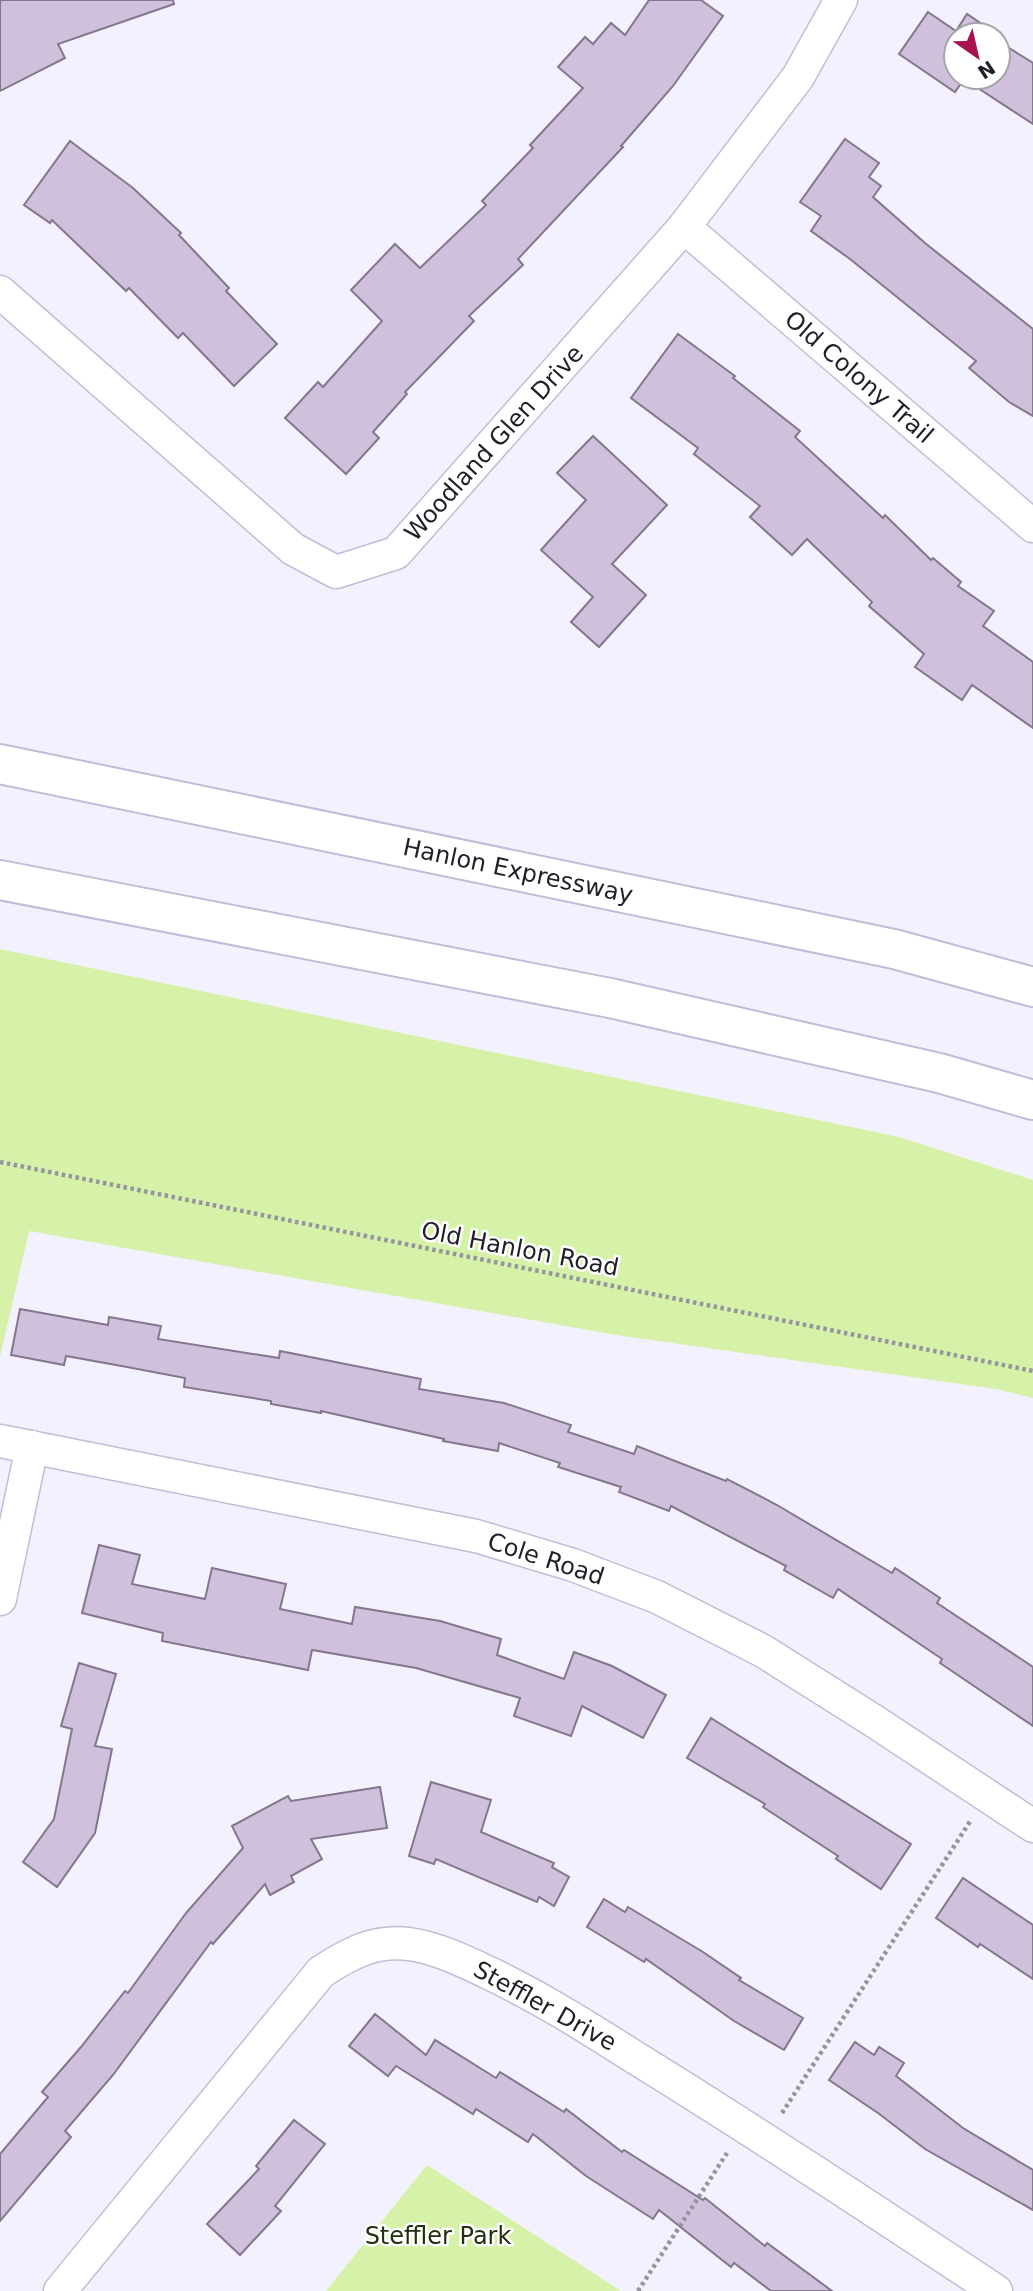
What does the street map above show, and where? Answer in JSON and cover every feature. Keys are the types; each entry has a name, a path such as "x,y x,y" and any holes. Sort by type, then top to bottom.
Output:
{"highway":[{"name":"Hanlon Expressway","path":"0,764 894,949 1033,987"},
{"path":"0,880 610,998 939,1073 1033,1100"}],"street":[{"name":"Woodland Glen Drive","path":"0,292 293,549 336,572 396,553 684,228 798,77 841,0"},
{"name":"Old Colony Trail","path":"684,228 1033,526"},
{"name":"Cole Road","path":"0,1441 476,1536 573,1565 657,1597 763,1651 1033,1826"},
{"path":"0,1599 32,1447"},
{"name":"Steffler Drive","path":"60,2291 321,1972 348,1954 369,1945 390,1943 440,1952 535,1995 755,2132 996,2291"}],"path":[{"name":"Old Hanlon Road","path":"0,1162 1033,1371"},
{"path":"638,2291 755,2132 986,1796"}],"green space":[{"path":"0,949 899,1137 1033,1180 1033,1398 996,1389 616,1335 29,1231 0,1357"},
{"name":"Steffler Park","path":"427,2165 621,2291 326,2291"}],"building":[{"path":"0,0 173,0 174,4 58,44 65,58 0,91"},
{"path":"649,0 701,0 723,16 673,86 621,146 623,147 518,259 523,265 469,316 474,321 405,392 407,394 373,432 379,438 346,474 285,418 318,382 323,387 382,321 351,290 395,244 420,268 486,205 482,201 533,148 530,145 583,88 558,67 585,37 593,44 611,23 625,35"},
{"path":"928,12 942,22 942,83 899,54"},
{"path":"967,14 977,21 962,21"},
{"path":"1012,50 1033,63 1033,124 982,91 1012,91"},
{"path":"845,139 879,163 869,177 881,186 873,197 925,243 1033,329 1033,416 1009,402 969,368 976,361 850,259 811,231 821,216 800,202"},
{"path":"70,141 133,188 181,233 179,235 229,288 226,291 277,344 234,386 183,333 178,338 129,288 126,291 52,220 50,223 24,205"},
{"path":"678,334 735,376 733,378 800,431 795,437 883,518 885,515 931,560 933,558 961,582 958,586 994,611 983,626 1033,662 1033,728 972,685 962,700 915,667 924,654 869,606 872,602 807,539 792,555 750,517 760,506 694,454 698,448 631,398"},
{"path":"593,436 667,505 612,564 646,595 599,647 571,622 593,597 541,550 586,500 557,473"},
{"path":"20,1309 108,1325 109,1317 161,1326 158,1339 279,1358 280,1351 421,1379 419,1389 504,1403 571,1425 568,1432 634,1454 637,1446 726,1481 727,1479 777,1505 892,1573 895,1568 940,1598 937,1603 1033,1667 1033,1726 940,1663 942,1659 838,1589 833,1598 784,1570 786,1566 671,1506 669,1511 619,1492 621,1487 558,1467 560,1463 499,1443 498,1451 443,1441 444,1439 321,1411 184,1387 185,1378 66,1356 64,1365 11,1355"},
{"path":"99,1545 140,1555 132,1584 205,1599 212,1568 286,1584 280,1609 352,1624 355,1607 440,1621 501,1639 497,1655 564,1679 574,1652 612,1666 666,1695 643,1738 582,1706 571,1736 514,1716 520,1698 416,1668 312,1650 308,1670 162,1641 163,1633 82,1613"},
{"path":"79,1663 116,1674 95,1746 112,1749 95,1833 57,1887 23,1862 54,1819 72,1729 61,1726"},
{"path":"711,1718 911,1844 881,1889 836,1859 838,1856 763,1807 765,1804 687,1758"},
{"path":"431,1782 491,1800 481,1832 554,1863 552,1867 569,1877 554,1906 539,1897 537,1902 436,1859 434,1864 409,1856"},
{"path":"380,1787 387,1828 311,1839 322,1859 291,1876 294,1882 270,1895 265,1884 213,1944 211,1942 113,2075 65,2131 71,2137 0,2221 0,2154 48,2097 42,2092 125,1991 128,1993 186,1913 243,1848 232,1826 288,1796 291,1801"},
{"path":"963,1878 1033,1925 1033,1979 980,1944 978,1947 936,1918"},
{"path":"604,1899 625,1912 628,1907 703,1952 741,1978 739,1980 803,2018 784,2050 734,2021 646,1959 644,1962 587,1927"},
{"path":"375,2014 426,2055 435,2040 496,2078 500,2072 564,2112 566,2109 622,2152 624,2150 703,2200 705,2198 765,2246 767,2243 832,2291 771,2291 734,2263 731,2267 659,2210 653,2219 586,2176 533,2134 528,2142 476,2109 473,2114 396,2066 388,2076 349,2046"},
{"path":"855,2042 874,2055 879,2047 904,2063 896,2076 963,2128 1033,2170 1033,2210 925,2149 829,2080"},
{"path":"294,2120 325,2144 275,2206 281,2211 240,2255 207,2224 259,2169 256,2166"}]}
